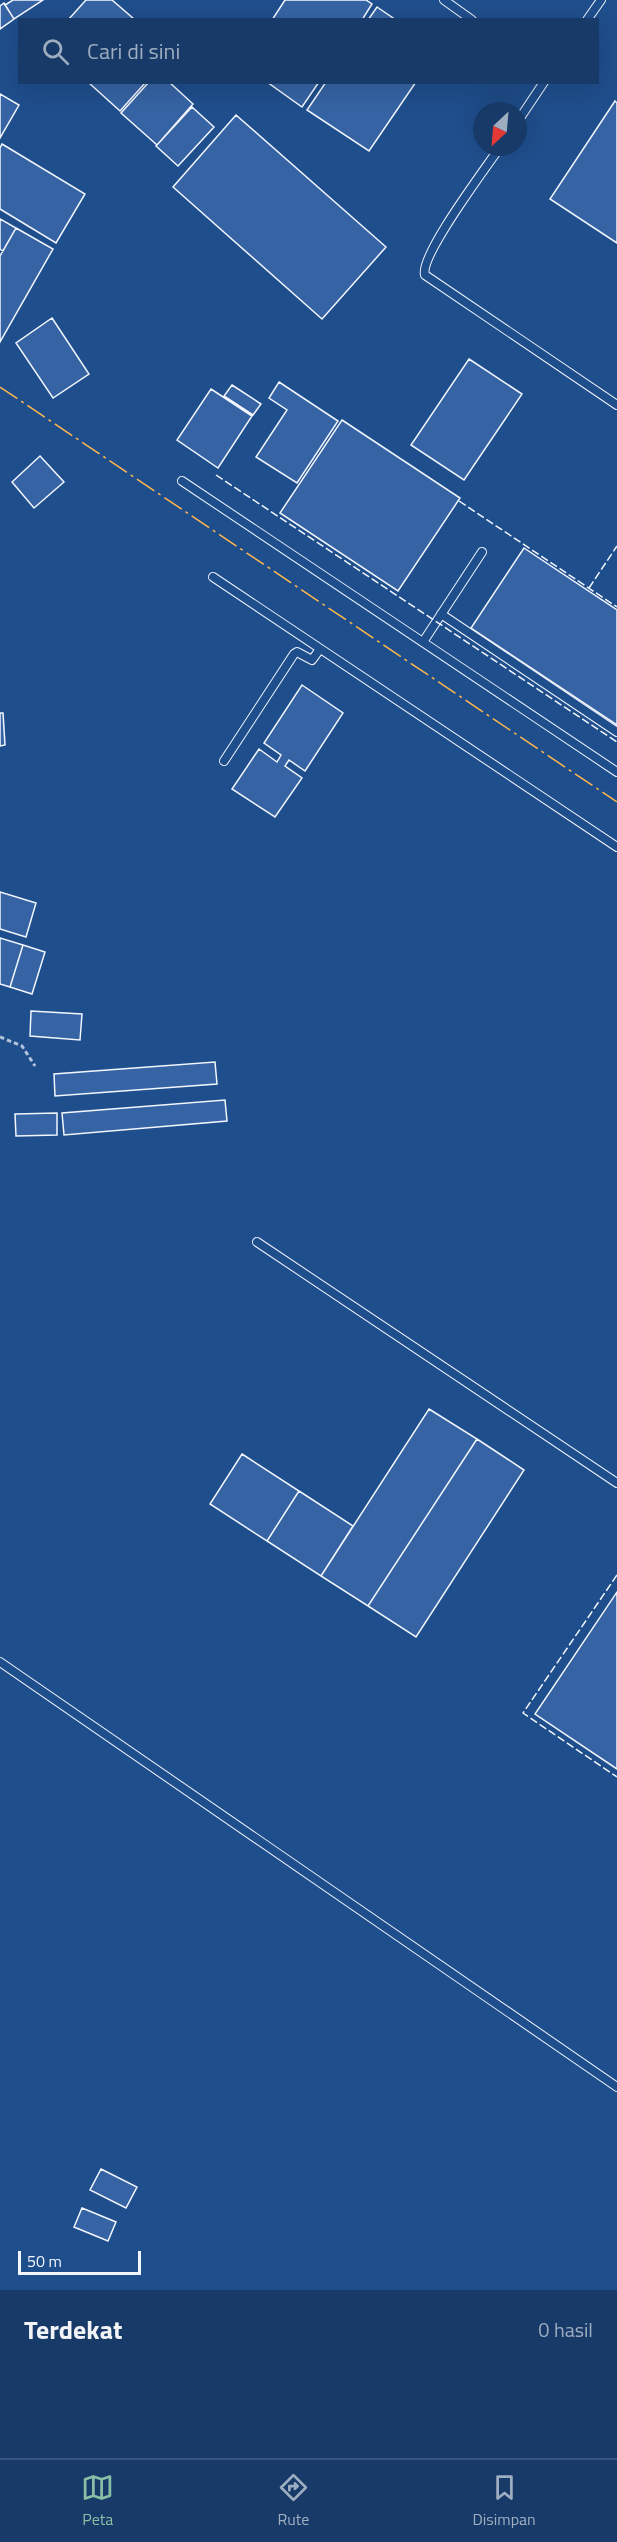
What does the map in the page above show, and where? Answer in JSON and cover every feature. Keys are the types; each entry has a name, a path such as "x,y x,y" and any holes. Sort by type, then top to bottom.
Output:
{"lane":[{"path":"444,0 469,18"},
{"path":"588,18 601,0"},
{"path":"527,107 543,84"},
{"path":"494,156 430,250 424,270 425,275 617,405"},
{"path":"182,481 617,772"},
{"path":"423,642 482,552"},
{"path":"213,578 617,847"},
{"path":"441,614 617,732"},
{"path":"224,761 294,654 297,652 312,660 320,649"},
{"path":"257,1242 617,1483"},
{"path":"0,1662 617,2087"}],"path":[{"path":"0,1037 22,1046 35,1066"}],"building":[{"path":"13,0 43,0 14,19 5,5"},
{"path":"86,0 112,0 133,18 70,18"},
{"path":"285,0 366,0 372,4 363,18 273,18"},
{"path":"4,3 14,19 0,29 0,6"},
{"path":"377,7 393,18 369,18"},
{"path":"90,84 144,84 120,111"},
{"path":"147,84 171,84 193,104 157,145 121,113"},
{"path":"270,84 318,84 302,107"},
{"path":"325,84 415,84 369,151 307,110"},
{"path":"0,94 19,105 0,138"},
{"path":"615,101 617,103 617,243 550,199"},
{"path":"192,107 214,127 178,166 156,146"},
{"path":"236,115 386,247 322,319 173,187"},
{"path":"2,144 85,194 56,243 0,209 0,148"},
{"path":"0,219 16,228 3,251 0,249"},
{"path":"16,228 53,249 0,342 0,256"},
{"path":"52,318 89,374 53,398 16,343"},
{"path":"469,359 522,394 464,480 411,445"},
{"path":"279,382 338,421 297,483 256,457 287,410 269,398"},
{"path":"232,385 261,404 253,415 224,396"},
{"path":"211,389 252,416 218,468 177,440"},
{"path":"342,420 460,498 398,591 280,513"},
{"path":"40,456 64,482 34,508 12,482"},
{"path":"524,548 617,610 617,725 471,628"},
{"path":"302,685 343,713 305,771 289,760 285,766 302,778 275,817 232,789 259,749 277,762 281,755 264,743"},
{"path":"0,713 3,713 5,745 0,746"},
{"path":"0,892 36,903 26,937 0,929"},
{"path":"0,938 23,945 10,987 0,984"},
{"path":"23,945 45,952 32,994 10,987"},
{"path":"31,1011 82,1014 80,1040 30,1036"},
{"path":"215,1062 217,1084 55,1096 54,1074"},
{"path":"225,1100 227,1121 64,1135 62,1113"},
{"path":"57,1113 57,1135 16,1136 15,1114"},
{"path":"429,1409 477,1439 368,1606 321,1576"},
{"path":"477,1439 524,1470 416,1637 368,1606"},
{"path":"242,1454 299,1491 267,1541 210,1504"},
{"path":"299,1491 353,1526 321,1576 267,1541"},
{"path":"617,1592 617,1769 535,1714"},
{"path":"101,2169 137,2187 126,2208 90,2190"},
{"path":"82,2208 116,2222 108,2241 74,2227"}],"fence":[{"path":"216,475 617,742"},
{"path":"459,501 617,607"},
{"path":"589,588 617,546"},
{"path":"617,1575 523,1713 617,1777"}],"power":[{"path":"0,387 617,802"}]}
